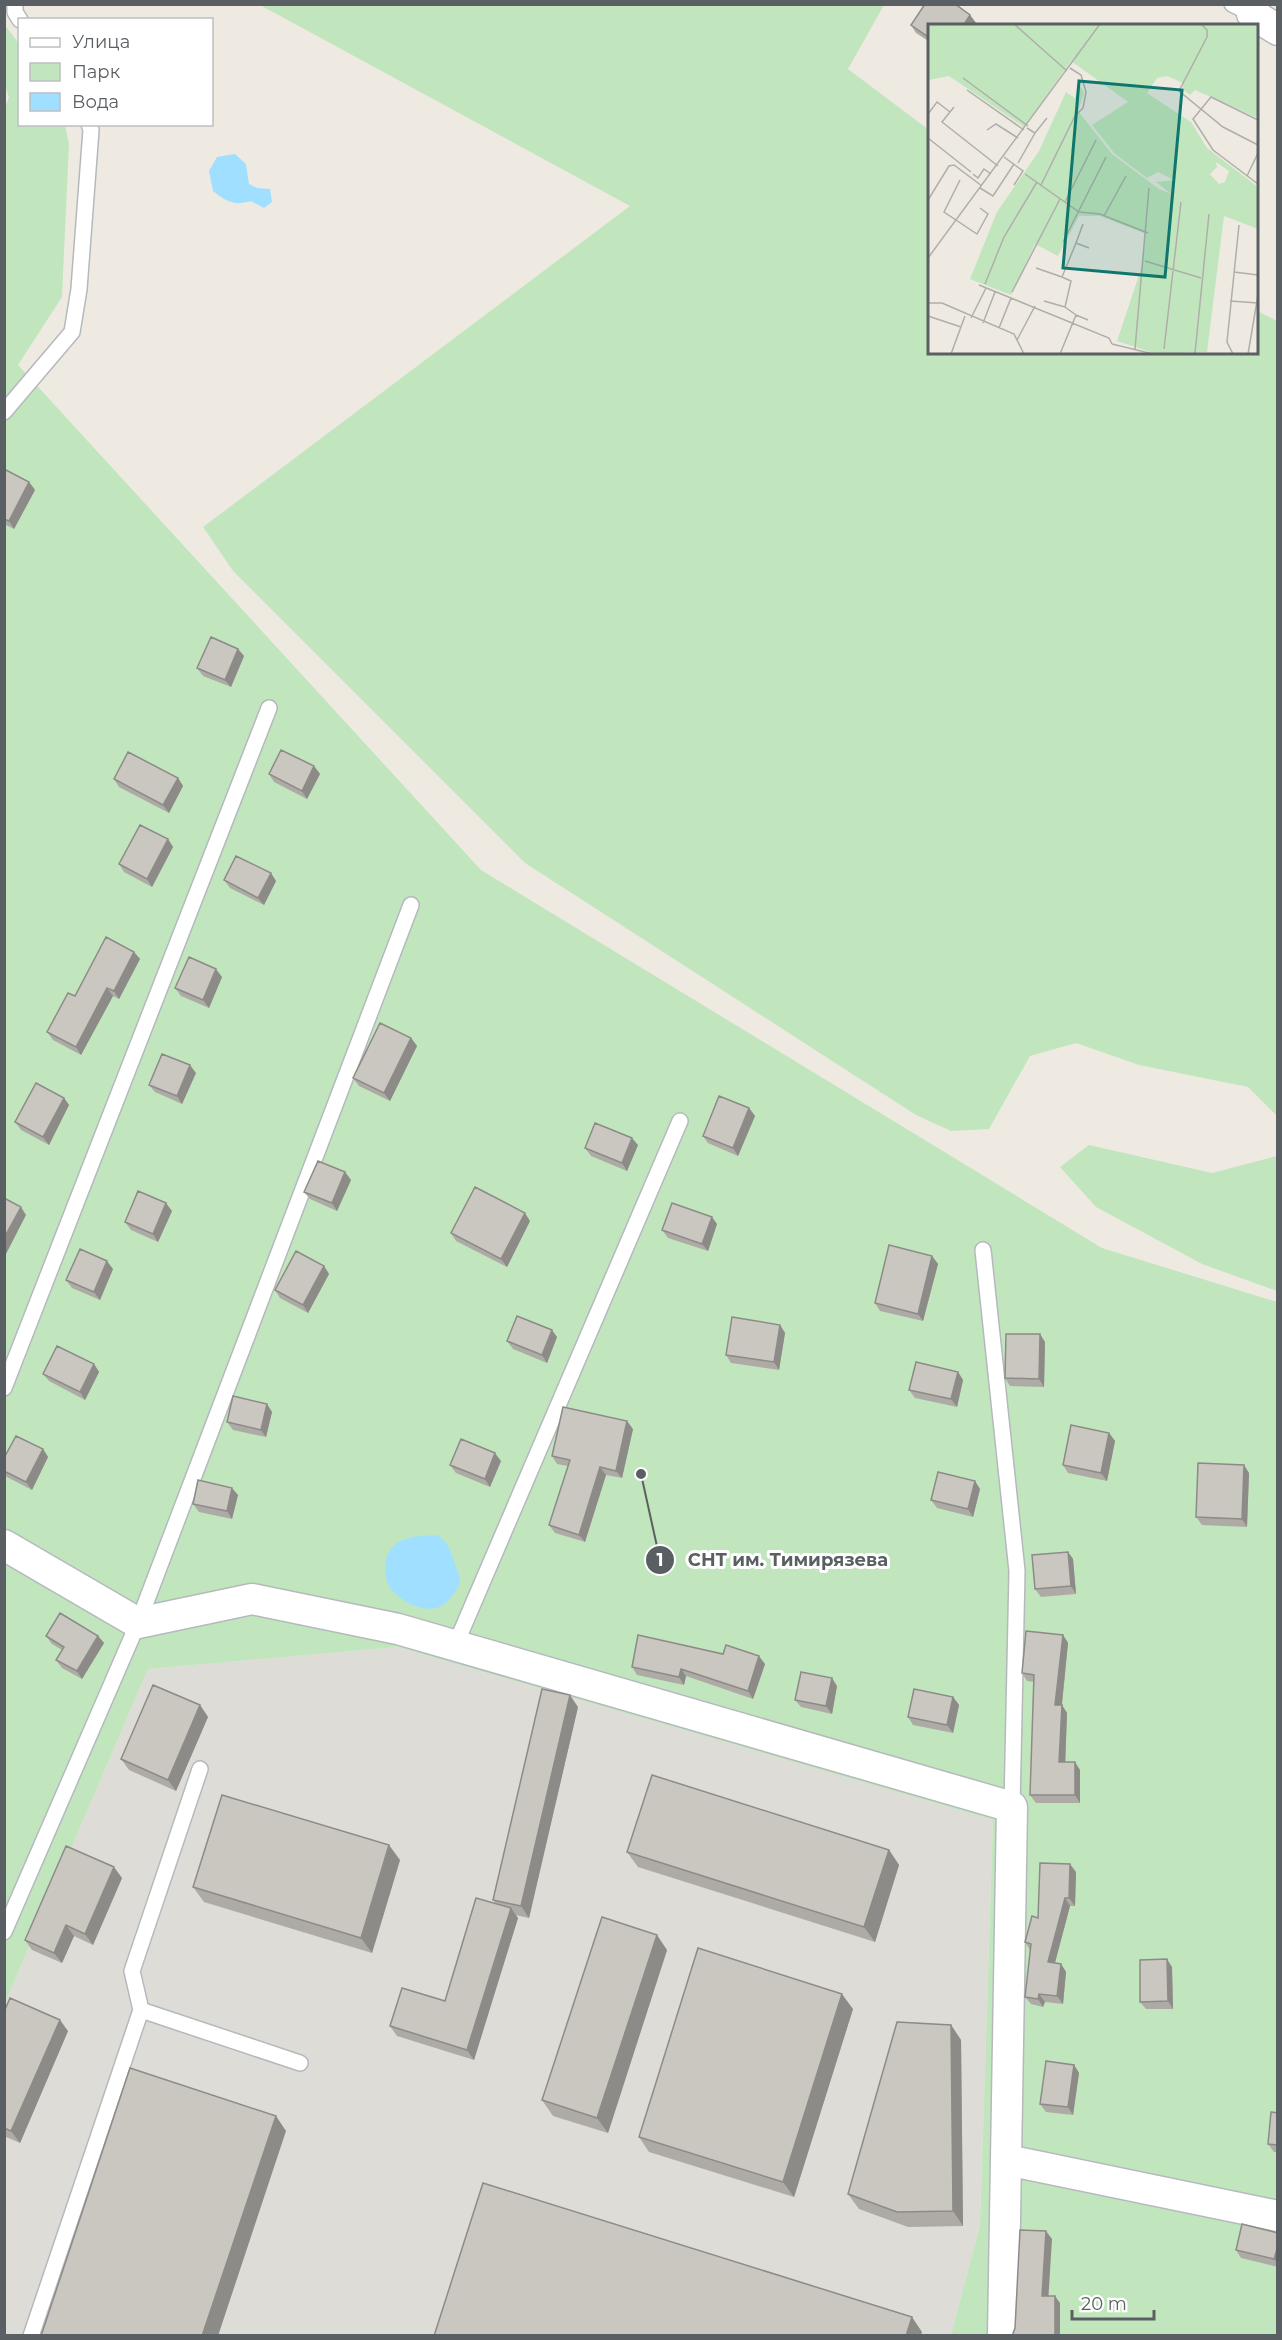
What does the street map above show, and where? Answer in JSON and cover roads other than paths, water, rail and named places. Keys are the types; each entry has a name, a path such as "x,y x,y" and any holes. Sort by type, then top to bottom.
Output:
{"street":[{"path":"1246,8 1278,30"},
{"path":"4,1545 138,1623 252,1599 398,1629 1012,1807 1003,2336"},
{"path":"1007,2160 1278,2216"}],"lane":[{"path":"15,4 15,12 19,18"},
{"path":"4,412 72,332 81,255 90,126"},
{"path":"4,1388 269,708"},
{"path":"4,1932 138,1623 411,905"},
{"path":"455,1646 680,1121"},
{"path":"983,1250 1017,1571 1012,1807"},
{"path":"31,2336 141,2010 132,1971 200,1769"},
{"path":"141,2010 300,2063"}],"water":[{"path":"235,154 246,164 249,184 257,188 270,189 272,202 264,208 251,201 231,202 213,191 209,171 217,157"},
{"path":"437,1535 450,1549 460,1581 445,1604 433,1609 418,1607 403,1600 392,1590 386,1579 386,1561 393,1547 399,1542 413,1537"}],"place":[{"name":"СНТ им. Тимирязева","path":"641,1474"}]}
